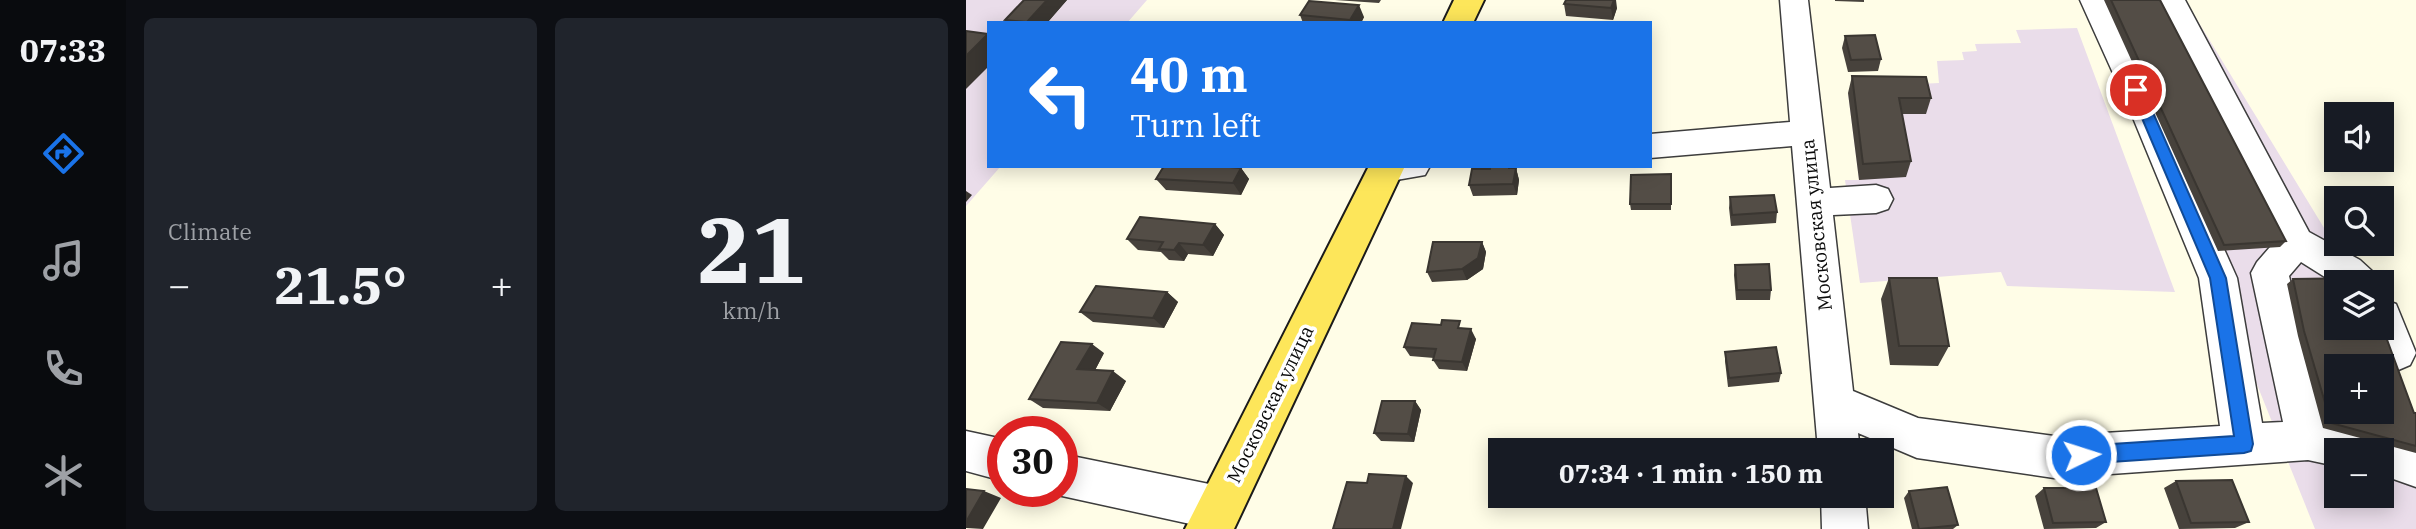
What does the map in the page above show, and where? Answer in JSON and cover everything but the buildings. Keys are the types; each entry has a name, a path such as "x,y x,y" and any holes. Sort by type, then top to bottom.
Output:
{"main road":[{"path":"1459,21 1469,0"},
{"name":"Московская улица","path":"1214,519 1394,168"}],"street":[{"name":"Московская улица","path":"1794,0 1838,438"},
{"path":"2094,0 2147,113 2218,278 2244,444"},
{"path":"2171,0 2296,242 2345,270"},
{"path":"1652,146 1807,133"},
{"path":"1813,202 1876,198"},
{"path":"2296,242 2270,273 2308,440"},
{"path":"2391,340 2396,353"},
{"path":"1835,403 1917,438 2054,457 2308,440 2324,443"},
{"path":"966,452 987,457"},
{"path":"2394,458 2416,466"},
{"path":"1078,479 1138,493 1214,519"},
{"path":"1844,508 1845,529"}],"shaded area":[{"path":"966,0 1147,0 1129,21 987,21 987,168 999,168 966,206"},
{"path":"2095,0 2185,0 2324,228 2324,256 2341,256 2350,270 2324,270 2324,340 2380,340 2386,354 2324,354 2324,424 2394,424 2394,370 2416,418 2416,529 2315,529 2148,113"},
{"path":"2077,28 2175,292 2007,286 2001,272 1860,283 1845,180 1859,180 1848,93 1920,94 1919,84 1939,83 1937,61 1964,60 1962,52 1977,51 1975,44 2021,43 2016,30"}],"route":[{"path":"2081,455 2244,444 2218,278 2136,90"}]}
